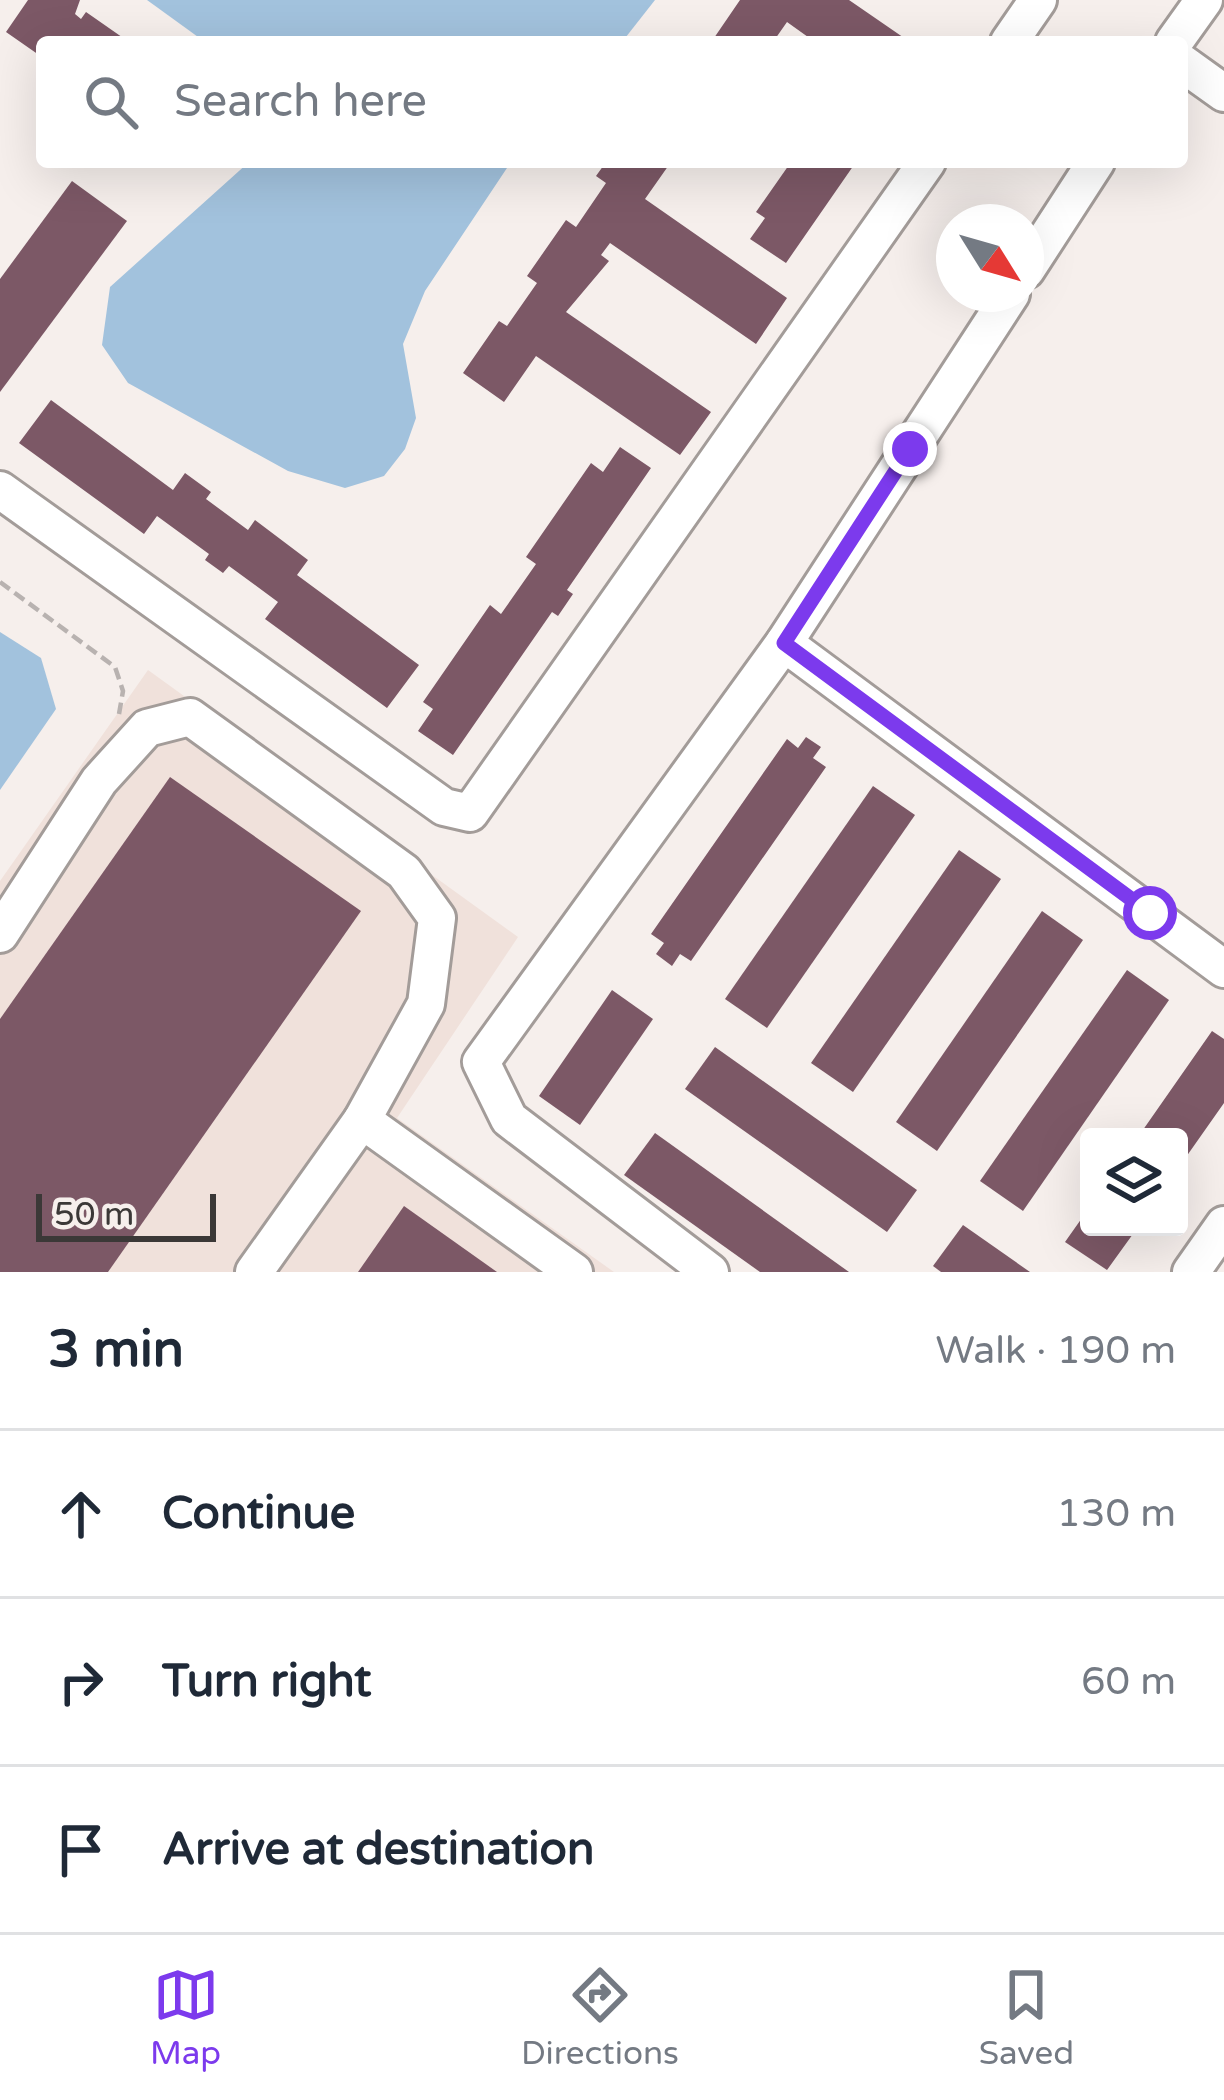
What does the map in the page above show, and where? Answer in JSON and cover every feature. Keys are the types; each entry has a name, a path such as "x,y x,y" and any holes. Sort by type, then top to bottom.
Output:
{"street":[{"path":"1013,36 1038,0"},
{"path":"1178,36 1204,0"},
{"path":"1188,66 1224,93"},
{"path":"0,490 444,807 470,813 923,168"},
{"path":"1044,242 1092,168"},
{"path":"710,1272 509,1119 481,1062 784,643 999,312"},
{"path":"784,643 1224,969"},
{"path":"0,934 100,781 147,728 190,717 404,872 436,918 426,1004 362,1120 254,1272"},
{"path":"362,1120 574,1272"},
{"path":"1191,1272 1224,1225"}],"path":[{"path":"0,582 115,667 123,691 119,714"}],"shaded area":[{"path":"148,670 518,937 397,1118 614,1272 0,1272 0,881"}],"water":[{"path":"147,0 655,0 627,36 197,36"},
{"path":"242,168 507,168 425,291 403,344 416,418 405,449 384,476 345,488 288,471 128,383 102,345 110,287"},
{"path":"0,632 41,658 56,709 0,790"}],"building":[{"path":"28,0 80,0 75,14 81,19 86,12 120,36 36,36 36,53 6,32"},
{"path":"740,0 849,0 901,36 807,36 787,22 777,36 715,36"},
{"path":"602,168 667,168 645,199 787,298 756,344 610,243 601,255 609,261 566,312 711,412 680,455 536,356 504,402 463,373 499,321 507,326 537,283 527,276 566,220 576,227 606,183 596,176"},
{"path":"787,168 852,168 786,263 750,239 765,218 756,212"},
{"path":"72,181 127,221 0,392 0,279"},
{"path":"51,400 173,490 185,473 211,492 206,499 248,530 255,520 308,560 297,575 419,665 387,708 265,619 278,602 229,566 223,573 205,560 209,554 157,516 144,534 19,443"},
{"path":"620,447 651,468 567,590 573,594 558,616 552,612 453,755 418,731 433,709 423,702 490,605 501,614 536,564 526,557 591,463 603,472"},
{"path":"806,737 821,747 813,758 826,767 691,961 680,954 672,966 656,954 664,943 651,934 787,739 798,748"},
{"path":"170,777 361,911 108,1272 0,1272 0,1019"},
{"path":"873,786 915,815 767,1028 725,999"},
{"path":"959,850 1001,879 853,1092 811,1063"},
{"path":"1042,911 1083,940 937,1151 896,1122"},
{"path":"1127,970 1169,1000 1023,1211 980,1181"},
{"path":"612,990 653,1019 580,1125 539,1096"},
{"path":"1212,1031 1224,1039 1224,1103 1188,1154 1188,1128 1144,1128"},
{"path":"715,1047 917,1190 887,1232 685,1089"},
{"path":"655,1133 849,1272 760,1272 624,1175"},
{"path":"404,1206 497,1272 358,1272"},
{"path":"1080,1221 1080,1236 1132,1236 1107,1270 1065,1242"},
{"path":"963,1225 1030,1272 941,1272 933,1266"}],"route":[{"path":"910,449 784,643 1150,913"}]}
